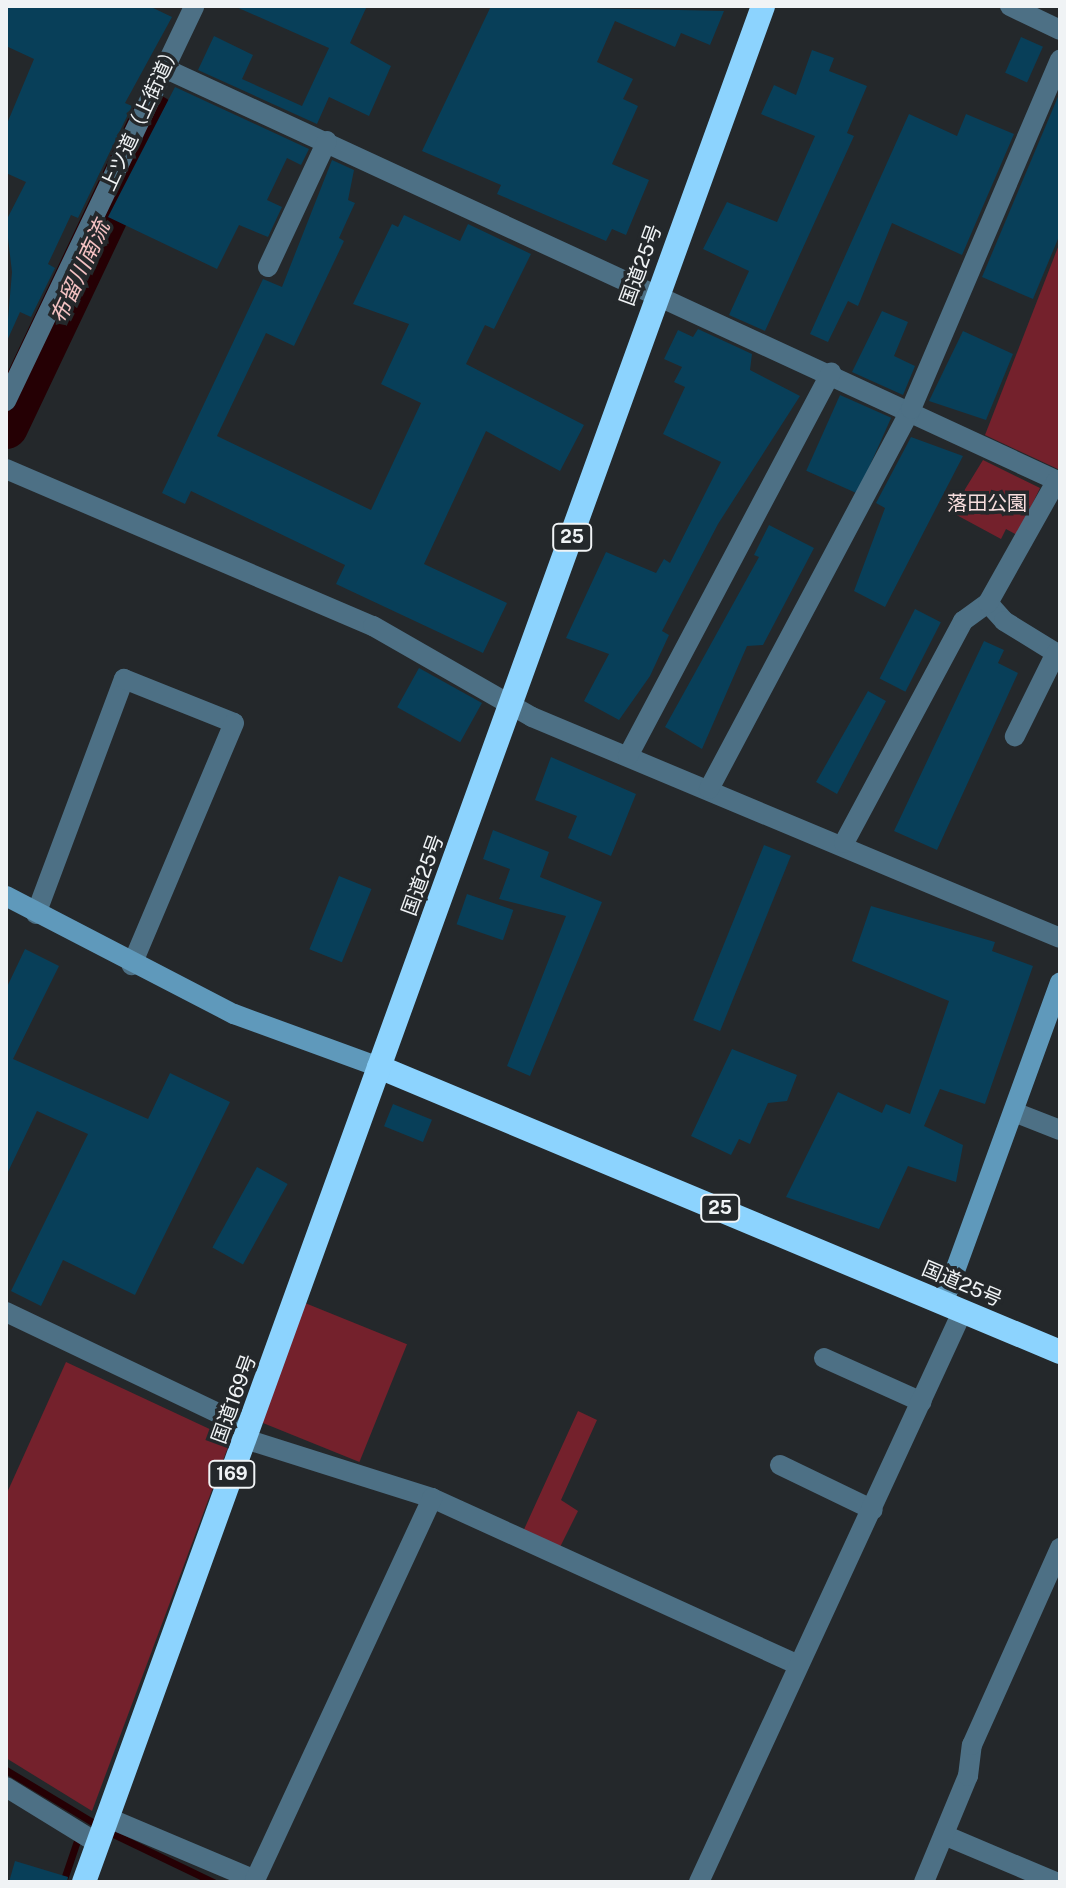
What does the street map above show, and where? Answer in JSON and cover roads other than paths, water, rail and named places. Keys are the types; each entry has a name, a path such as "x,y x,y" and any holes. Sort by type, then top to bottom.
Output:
{"highway":[{"name":"国道25号","path":"763,6 379,1067 1060,1352"},
{"name":"国道169号","path":"84,1882 379,1067"}],"street":[{"name":"上ツ道（上街道）","path":"6,401 194,6"},
{"path":"1010,6 1034,11 1060,30"},
{"path":"709,789 911,409 1060,59"},
{"path":"164,68 831,372 1059,481 988,603 963,621 844,843"},
{"path":"268,267 327,141"},
{"path":"628,756 831,372"},
{"path":"6,469 373,626 511,704 628,756 844,843 1060,938"},
{"path":"988,603 1004,621 1056,653 1015,736"},
{"path":"36,914 124,679 234,723 132,965"},
{"path":"6,896 132,965 234,1014 379,1067"},
{"path":"699,1882 922,1402 1014,1112 1060,982"},
{"path":"1014,1112 1060,1130"},
{"path":"7,1314 247,1433 432,1498 799,1665"},
{"path":"824,1358 922,1402"},
{"path":"780,1465 873,1510"},
{"path":"106,1817 255,1880 432,1498"},
{"path":"924,1882 944,1835 972,1745 1060,1548"},
{"path":"6,1787 97,1843"},
{"path":"944,1835 1055,1882"}],"waterway":[{"name":"布留川南流","path":"6,427 154,116"},
{"path":"6,1770 99,1826"},
{"path":"107,1831 213,1882"},
{"path":"63,1882 79,1835"}],"park label":[{"name":"落田公園","path":"987,503"}]}
